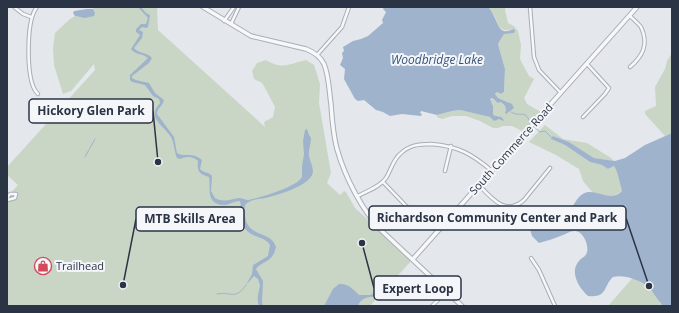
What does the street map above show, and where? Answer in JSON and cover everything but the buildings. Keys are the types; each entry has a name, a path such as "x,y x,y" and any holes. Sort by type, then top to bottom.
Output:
{"street":[{"path":"14,7 23,14 31,17"},
{"path":"37,7 31,17 29,65 33,88 38,94"},
{"path":"203,7 224,21 257,38 306,48 317,55 324,64 327,75 332,126 342,164 373,222 462,306"},
{"path":"224,21 234,7"},
{"path":"230,24 239,7"},
{"path":"317,55 342,27 349,7"},
{"path":"530,7 534,57 539,70 561,93"},
{"name":"South Commerce Road","path":"413,259 637,7"},
{"path":"630,16 641,27 645,44 640,58 630,67"},
{"path":"583,117 609,88 587,64"},
{"path":"358,196 383,182 396,158 410,146 422,144 451,146 471,155 492,171"},
{"path":"445,171 451,146"},
{"path":"479,185 499,203 504,206 513,207 524,200 550,168"},
{"path":"383,182 408,208"},
{"path":"532,258 555,306"},
{"path":"432,306 438,300"}],"green space":[{"path":"94,7 157,7 158,30 265,127 264,122 273,117 275,107 262,83 254,79 252,71 257,63 266,60 277,65 286,65 306,60 314,65 320,84 319,103 331,173 327,183 340,195 344,191 346,192 355,208 412,260 370,306 7,306 7,197 18,185 7,175 7,167 95,70 94,64 71,91 63,94 54,65 53,48 55,33 75,16 79,17 95,13 93,9"},
{"path":"488,7 506,7 505,10 508,23 514,26 518,31 521,45 520,59 529,76 534,79 524,98 527,104 541,112 524,132 512,126 493,128 466,116 452,116 442,119 437,117 437,115 460,110 502,121 499,116 493,115 493,105 490,100 491,98 498,103 501,102 505,106 505,113 509,103 498,98 495,94 497,92 501,94 504,92 505,69 498,44 504,34 513,29 507,30 500,27"},
{"path":"672,53 672,133 665,136 645,114 645,111 656,106 655,87"},
{"path":"545,125 563,139 587,143 611,158 614,161 594,158 569,142 553,136 551,139 565,145 590,162 602,165 608,169 614,166 619,174 622,191 616,195 593,193 583,181 579,169 556,155 529,142"},
{"path":"672,233 672,306 608,306"}],"water":[{"path":"138,7 141,7 150,15 148,27 142,27 139,30 143,32 142,38 134,48 152,58 149,63 132,76 132,78 149,83 155,93 164,100 157,114 174,137 177,153 195,156 202,160 200,169 212,176 211,191 215,198 224,200 239,198 248,200 293,185 302,177 304,154 303,141 305,130 307,129 311,138 309,154 313,173 309,179 298,187 284,193 252,201 245,205 247,224 252,229 268,237 273,241 276,247 270,259 256,269 263,281 263,306 259,306 258,303 260,285 258,279 254,276 246,285 252,274 253,265 268,256 270,245 265,240 247,231 244,227 240,201 224,205 218,204 211,199 209,177 199,172 198,161 189,157 180,159 177,158 171,137 157,121 155,113 156,108 160,103 159,99 153,96 145,85 132,82 130,80 130,75 148,58 134,52 131,49 140,35 136,32 136,29 141,24 146,24 148,18"},
{"name":"Woodbridge Lake","path":"384,7 488,7 502,30 506,31 514,29 514,33 504,34 498,44 505,69 504,92 501,94 497,92 495,94 498,98 512,104 514,108 506,114 505,106 501,102 498,103 492,98 490,99 493,106 493,115 501,117 504,120 499,119 494,121 490,117 460,110 437,115 421,111 421,116 402,114 390,116 376,110 364,100 358,101 355,99 344,79 345,69 340,65 343,58 343,47 353,41 368,36 383,23 382,20 386,12 383,9"},
{"path":"93,9 95,13 94,16 85,18 75,16 73,13 74,11"},
{"path":"672,133 672,306 663,306 649,287 628,277 613,277 602,293 599,295 588,296 581,289 575,275 576,265 587,252 586,242 583,235 577,231 573,231 539,243 532,236 530,229 547,226 559,220 569,212 578,198 585,193 593,192 611,196 622,191 621,185 614,166 608,169 602,165 590,162 565,145 551,138 553,136 569,142 594,158 615,161 625,158 645,145"},
{"path":"339,284 348,285 359,295 370,295 386,288 388,292 381,296 364,299 358,306 324,306 333,289"}],"waterway":[{"path":"511,112 515,114 523,114 528,117 531,124"},
{"path":"533,126 540,132 545,131 551,137"},
{"path":"85,157 95,139"},
{"path":"217,294 236,294 239,293 246,285"}],"place":[{"name":"Hickory Glen Park","path":"158,162"},
{"name":"Expert Loop","path":"362,243"},
{"name":"Trailhead","path":"43,266"},
{"name":"MTB Skills Area","path":"123,285"},
{"name":"Richardson Community Center and Park","path":"649,286"}]}
